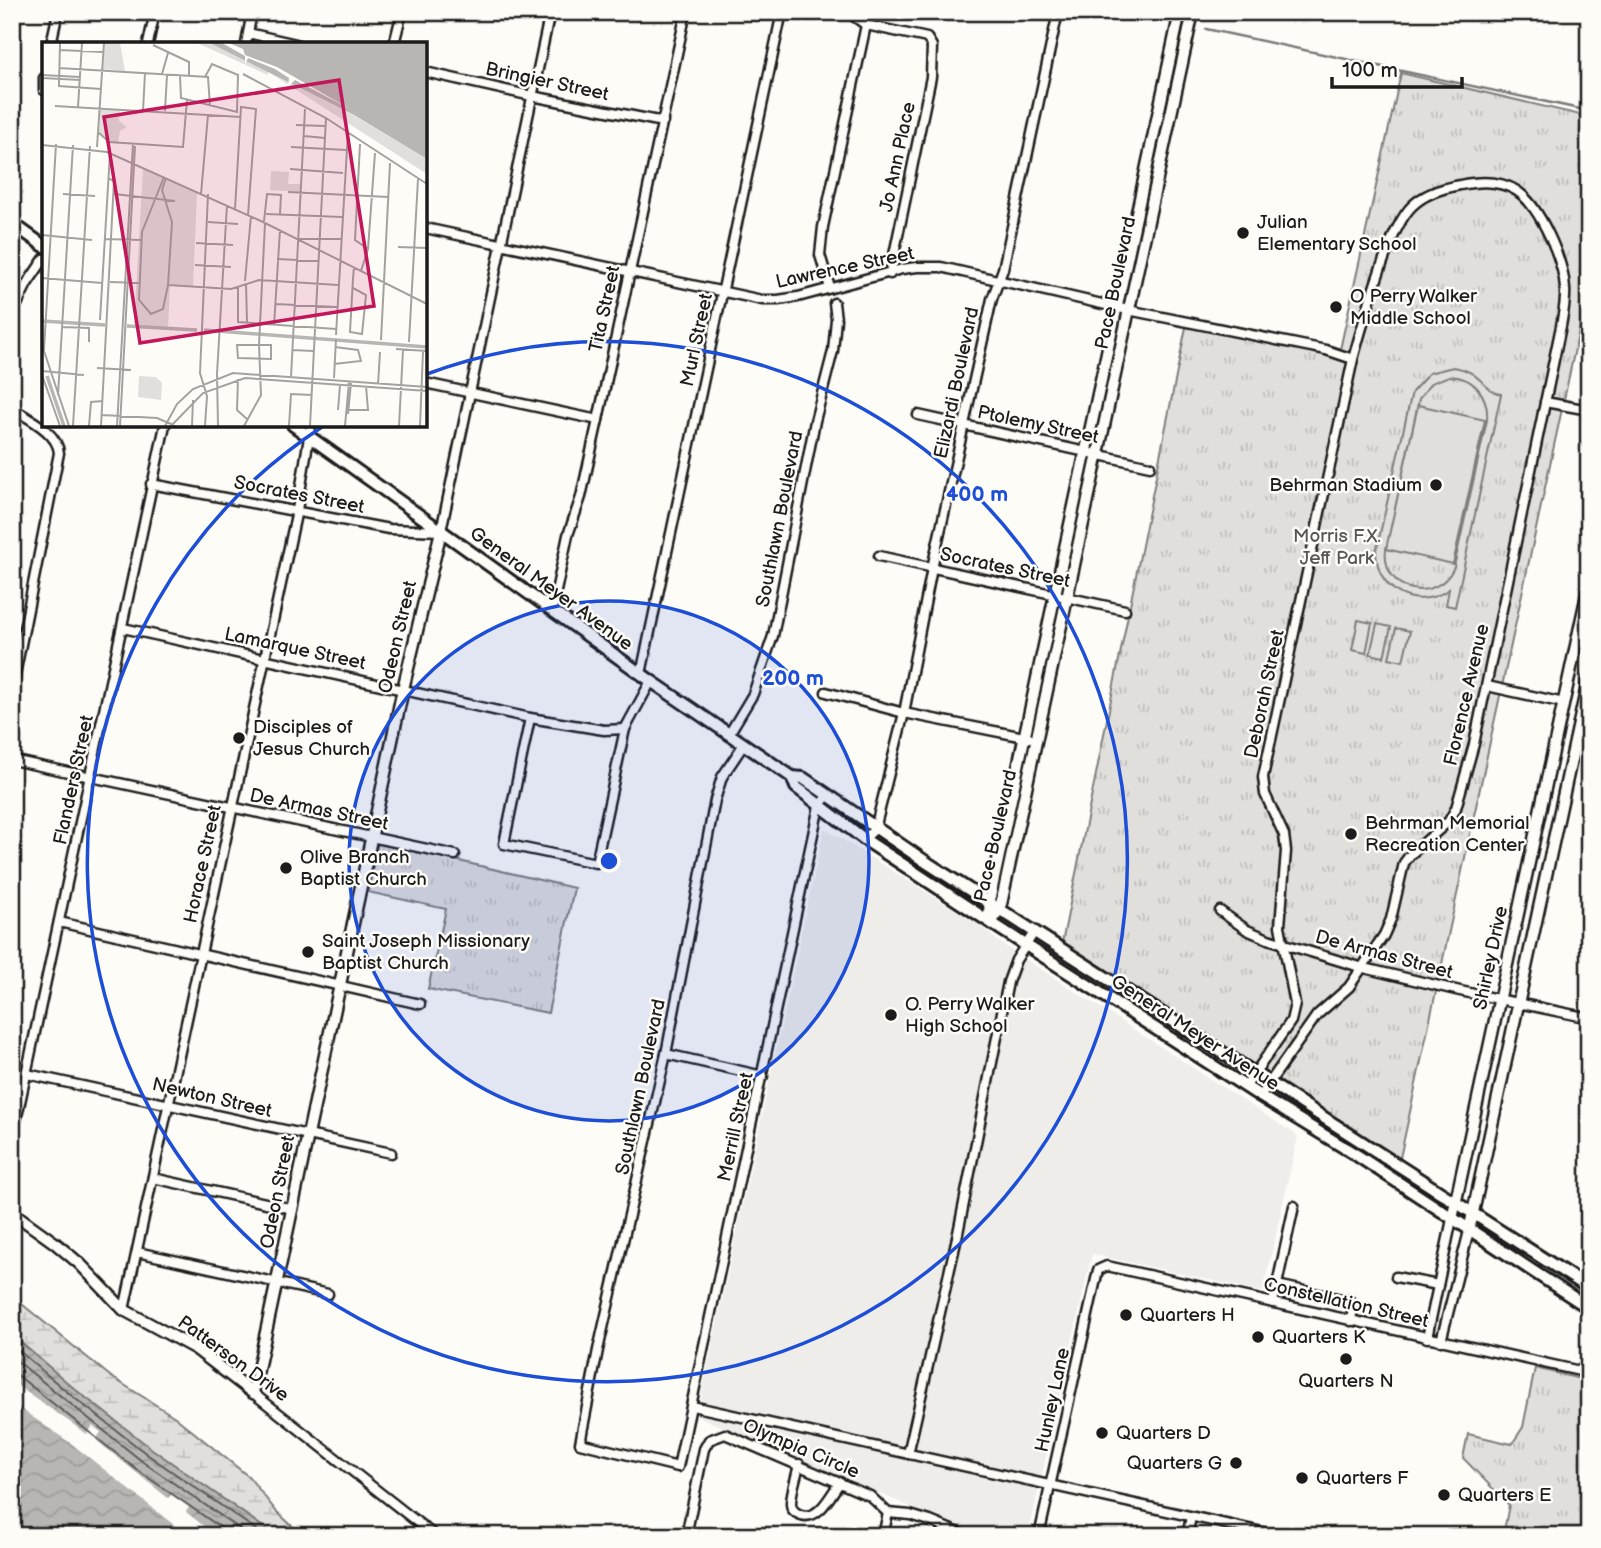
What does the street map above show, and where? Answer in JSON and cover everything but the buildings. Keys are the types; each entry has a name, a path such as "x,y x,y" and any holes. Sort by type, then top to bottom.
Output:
{"main road":[{"path":"12,223 42,245"},
{"name":"General Meyer Avenue","path":"310,431 440,531 646,678 792,777 803,778 875,829 1589,1288"},
{"name":"General Meyer Avenue","path":"792,777 796,788 864,839 1259,1096 1358,1156 1589,1308"}],"street":[{"path":"51,42 58,12"},
{"path":"148,42 155,12"},
{"path":"246,42 252,12"},
{"path":"394,42 402,12"},
{"name":"Odeon Street","path":"253,1393 550,12"},
{"name":"Tita Street","path":"552,610 568,535 581,497 686,12"},
{"name":"Murl Street","path":"530,718 504,844 596,863 625,729 646,678 782,12"},
{"path":"830,288 820,256 823,227 866,25 848,12"},
{"name":"Elizardi Boulevard","path":"875,829 904,713 932,568 998,279 1003,268 1058,12"},
{"name":"Pace Boulevard","path":"990,922 989,902 1180,12"},
{"name":"Pace Boulevard","path":"990,922 1000,909 1193,12"},
{"name":"Jo Ann Place","path":"866,25 927,38 933,46 931,77 890,274"},
{"path":"248,33 287,42"},
{"name":"Bringier Street","path":"427,72 663,122"},
{"path":"1145,173 1157,175"},
{"path":"1353,359 1367,309 1397,228 1412,205 1428,194 1446,188 1467,183 1500,184 1517,191 1527,200 1551,237 1560,261 1565,289 1561,326 1545,402 1589,410"},
{"name":"Lawrence Street","path":"427,228 745,297 778,300 917,267 941,267 1128,310 1326,350 1353,359"},
{"path":"12,315 27,284 42,262"},
{"name":"Southlawn Boulevard","path":"729,734 753,694 773,636 815,421 834,351 834,303"},
{"name":"Deborah Street","path":"1246,1086 1291,1021 1295,1004 1280,926 1279,910 1286,851 1284,835 1265,794 1263,778 1353,359"},
{"path":"427,383 598,420"},
{"name":"Florence Avenue","path":"1259,1096 1317,1015 1349,987 1387,927 1404,863 1450,821 1456,808 1487,686 1545,402"},
{"path":"12,408 49,434 57,443 59,453 12,690"},
{"name":"Ptolemy Street","path":"918,415 1150,466"},
{"name":"Flanders Street","path":"12,1140 124,628 151,484 165,427"},
{"name":"Horace Street","path":"124,1310 297,510 310,431"},
{"name":"Socrates Street","path":"151,484 388,529 440,531"},
{"name":"Socrates Street","path":"879,556 1125,610"},
{"name":"Shirley Drive","path":"1427,1338 1454,1202 1501,999 1589,585"},
{"name":"Lamarque Street","path":"124,628 530,718 604,730 625,729"},
{"name":"Shirley Drive","path":"1441,1341 1473,1214 1586,708 1589,677"},
{"path":"1487,686 1586,708"},
{"path":"826,692 904,713 1036,739"},
{"name":"Southlawn Boulevard","path":"678,1467 580,1443 598,1350 666,1054 715,800 722,777 744,744"},
{"name":"De Armas Street","path":"12,760 455,855"},
{"name":"Merrill Street","path":"678,1467 819,806 828,795"},
{"path":"864,839 875,829"},
{"name":"De Armas Street","path":"1220,911 1248,930 1360,967 1589,1018"},
{"path":"60,922 420,1004"},
{"path":"908,1454 958,1233 1010,972 1035,931"},
{"path":"666,1054 762,1076"},
{"name":"Newton Street","path":"27,1074 391,1153"},
{"path":"153,1178 293,1209"},
{"path":"1273,1303 1294,1206"},
{"name":"Patterson Drive","path":"12,1212 80,1264 124,1310 196,1349 435,1536"},
{"path":"137,1252 328,1294"},
{"name":"Constellation Street","path":"1098,1270 1107,1266 1589,1373"},
{"name":"Hunley Lane","path":"1038,1536 1098,1270"},
{"path":"1396,1277 1438,1285"},
{"path":"1277,1285 1351,1301 1351,1321"},
{"path":"692,1406 1280,1536"},
{"name":"Olympia Circle","path":"686,1536 704,1449 709,1440 720,1435 730,1435 840,1482 870,1496 888,1513"},
{"path":"799,1464 791,1504 796,1513 802,1516 813,1516 818,1512 840,1482"},
{"path":"883,1536 888,1513 910,1515 966,1536"},
{"path":"1186,1536 1191,1517"}],"shaded area":[{"path":"824,828 979,925 999,942 1298,1136 1263,1292 1092,1254 1028,1536 979,1536 697,1416"}],"green space":[{"name":"Morris F.X. Jeff Park","path":"1401,73 1589,117 1589,284 1400,1158 1061,948 1187,322 1339,354"},
{"path":"1453,367 1463,369 1501,394 1455,607 1446,605 1449,589 1424,599 1401,594 1383,578 1376,552 1412,392 1429,373","holes":["1449,376 1458,377 1478,389 1487,411 1454,567 1446,579 1435,587 1423,590 1411,589 1392,575 1387,564 1386,549 1419,399 1431,383"]},
{"name":"Behrman Stadium","path":"1418,405 1485,420 1453,564 1386,549"},
{"path":"1358,620 1372,623 1366,653 1352,650"},
{"path":"1377,624 1391,627 1384,657 1370,654"},
{"path":"1396,628 1410,631 1403,661 1389,658"},
{"path":"378,842 574,888 548,1013 428,989 446,909 368,892"},
{"path":"12,1296 110,1376 175,1417 249,1477 276,1511 303,1536 254,1536 12,1340"},
{"path":"1535,1368 1589,1381 1589,1536 1503,1536 1509,1505 1463,1458 1468,1434 1512,1444 1523,1427"}],"water":[{"path":"12,1335 76,1390 152,1449 276,1536 12,1536"}],"pier":[{"path":"12,1382 87,1434 93,1426 101,1432 96,1440 168,1498 172,1494 189,1507 186,1512 216,1536 188,1536 72,1444 12,1403"}],"waterway":[{"path":"1126,12 1162,20"},
{"path":"1206,29 1589,111"}],"place":[{"name":"Julian Elementary School","path":"1243,233"},
{"name":"O Perry Walker Middle School","path":"1336,307"},
{"name":"Behrman Stadium","path":"1436,485"},
{"name":"Disciples of Jesus Church","path":"239,738"},
{"name":"Behrman Memorial Recreation Center","path":"1351,834"},
{"name":"Olive Branch Baptist Church","path":"286,868"},
{"name":"Saint Joseph Missionary Baptist Church","path":"308,952"},
{"name":"O. Perry Walker High School","path":"891,1015"},
{"name":"Quarters H","path":"1126,1315"},
{"name":"Quarters K","path":"1258,1337"},
{"name":"Quarters N","path":"1346,1359"},
{"name":"Quarters D","path":"1102,1433"},
{"name":"Quarters G","path":"1236,1463"},
{"name":"Quarters F","path":"1302,1478"},
{"name":"Quarters E","path":"1444,1495"}]}
